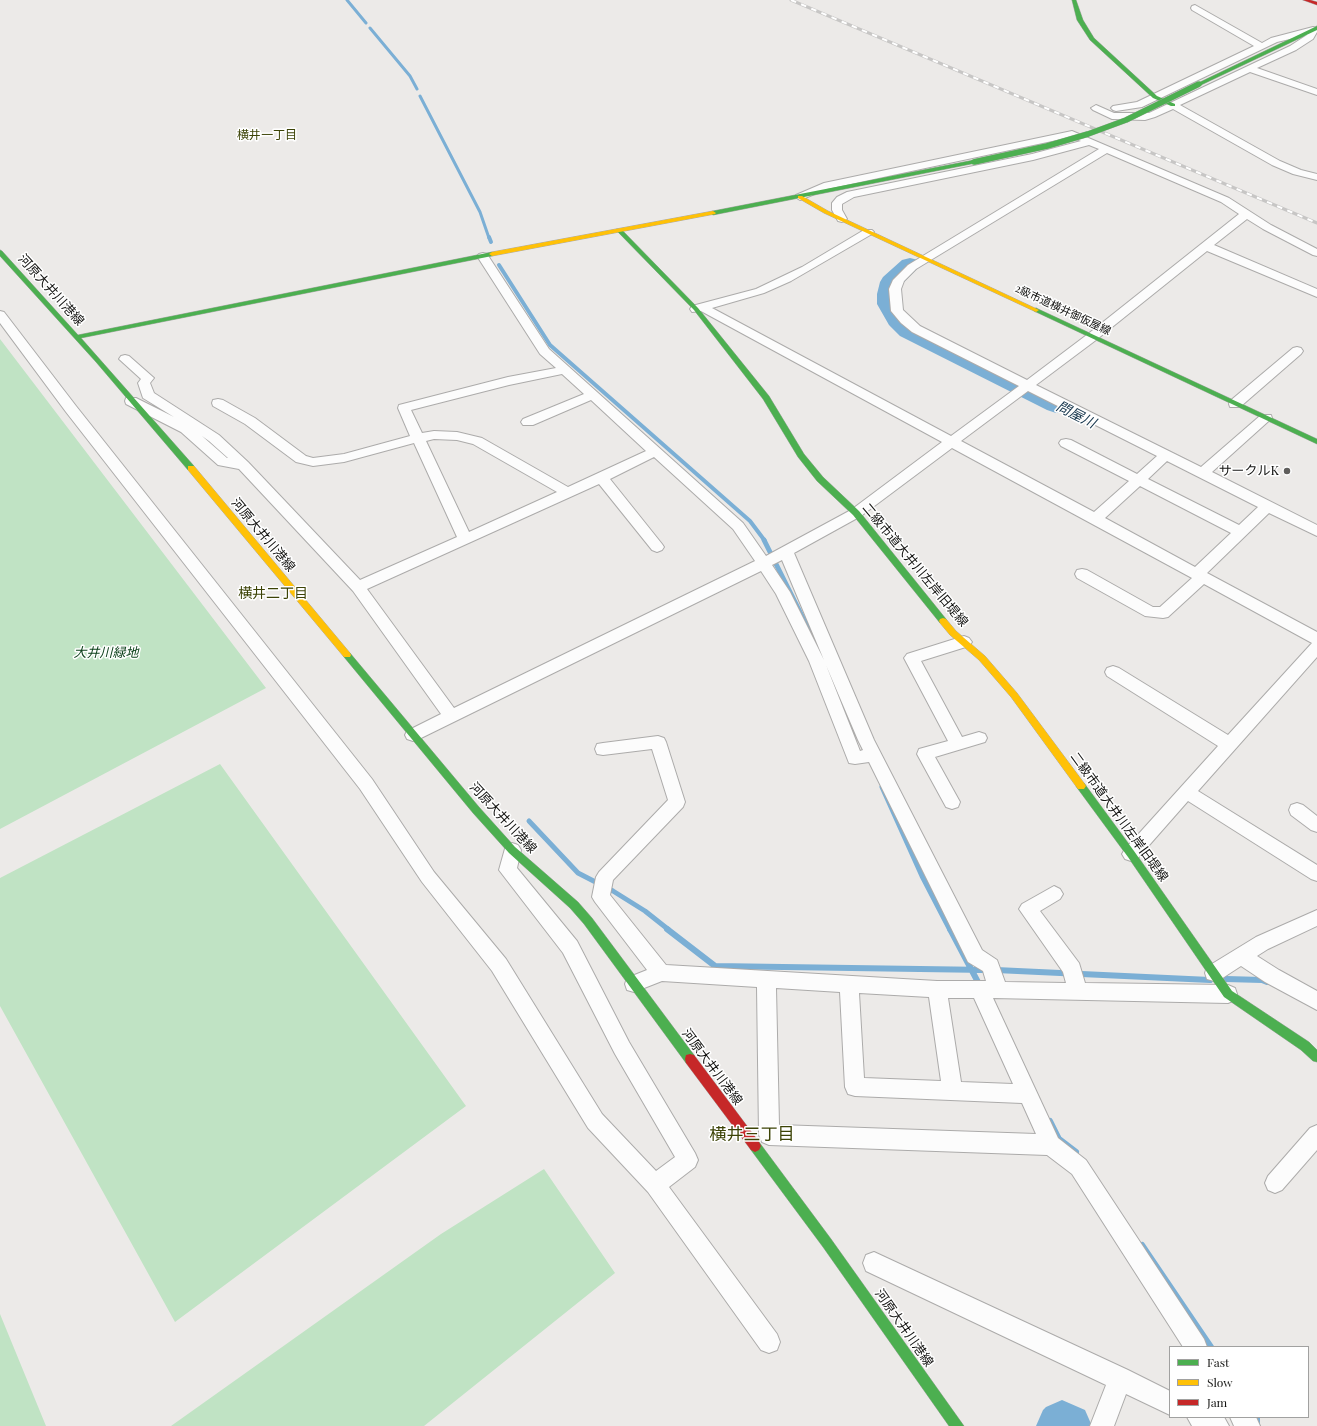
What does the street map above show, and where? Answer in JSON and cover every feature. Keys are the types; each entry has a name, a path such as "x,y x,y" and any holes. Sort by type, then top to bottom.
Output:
{"street":[{"path":"1074,0 1080,20 1092,39 1156,97 1276,163 1297,172 1317,177"},
{"path":"1305,0 1317,4"},
{"path":"1196,8 1261,46"},
{"path":"1316,30 1310,37 1293,48 1152,115 1145,117 1112,116 1096,108 1126,108 1139,105 1275,39 1316,30"},
{"path":"77,337 483,256 800,197 1047,146 1088,134 1126,120 1199,84 1316,30"},
{"path":"1250,69 1317,92"},
{"path":"800,197 824,186 1072,134 1225,200 1267,227 1317,253"},
{"path":"842,219 837,210 837,203 841,199 851,194 1033,157 1090,142"},
{"path":"1106,149 912,267 899,280 895,289 897,311 916,329 1317,531"},
{"name":"2級市道横井御仮屋線","path":"800,197 868,232 1317,442"},
{"path":"413,735 785,553 856,513 1092,337 1246,214"},
{"name":"二級市道大井川左岸旧堤線","path":"619,230 699,308 766,398 801,455 820,479 856,513 953,633 982,658 1014,695 1130,854 1228,994 1305,1046 1317,1057"},
{"path":"699,308 760,291 787,280 868,232"},
{"path":"1206,246 1317,293"},
{"name":"河原大井川港線","path":"0,252 77,337 195,474 476,810 512,850 574,905 827,1243 957,1426"},
{"path":"483,256 544,351 738,526 783,592 817,661 854,758 874,754"},
{"path":"699,308 951,441 1317,639"},
{"path":"0,315 76,415 366,784 428,877 499,965 595,1121 655,1185 769,1342"},
{"path":"1235,404 1297,352"},
{"path":"124,359 148,378 144,383 148,395 214,438 243,465 358,587 451,716"},
{"path":"465,539 404,408 508,381 565,370"},
{"path":"528,422 593,395"},
{"path":"131,401 186,429 223,462 243,465"},
{"path":"218,403 250,421 301,459 313,462 344,458 417,438 434,435 457,436 477,440 568,493"},
{"path":"1203,473 1266,418"},
{"path":"1066,443 1241,532"},
{"path":"358,587 602,478 656,451"},
{"path":"1095,519 1166,455"},
{"path":"602,478 657,547"},
{"path":"1082,574 1150,612 1164,613 1241,532 1268,506"},
{"path":"785,553 819,627 866,740 975,956 990,966 999,990"},
{"path":"801,630 819,627"},
{"path":"957,743 912,658 964,642"},
{"path":"1130,854 1317,647"},
{"path":"1113,672 1230,745"},
{"path":"952,802 925,754 957,743 979,738"},
{"path":"603,749 658,742 677,802 605,877 601,897 661,973"},
{"path":"1187,792 1317,874"},
{"path":"1297,810 1317,825"},
{"path":"512,850 508,870 570,947 622,1048 688,1160 655,1185"},
{"path":"1054,894 1028,909 1072,970 1077,991"},
{"path":"1214,973 1262,943 1317,918"},
{"path":"1242,956 1272,976 1317,1001"},
{"path":"634,984 661,973 937,989 1228,994"},
{"path":"766,979 769,1135 1050,1145"},
{"path":"849,984 855,1087 1027,1094"},
{"path":"937,989 952,1091"},
{"path":"979,989 1050,1145 1079,1167 1195,1346"},
{"path":"1275,1183 1317,1135"},
{"path":"874,1263 1120,1378 1169,1402"},
{"path":"1102,1426 1120,1378"},
{"path":"1201,1418 1217,1426"}],"green space":[{"name":"大井川緑地","path":"0,339 266,688 0,829"},
{"path":"220,764 466,1106 175,1322 0,1006 0,878"},
{"path":"544,1169 615,1273 424,1426 171,1426 441,1234"},
{"path":"0,1314 46,1426 0,1426"}],"waterway":[{"path":"347,0 366,23"},
{"path":"370,28 410,76 417,89"},
{"path":"420,96 480,212 489,238"},
{"path":"489,237 491,242"},
{"path":"499,265 550,345 750,521 765,541"},
{"name":"問屋川","path":"910,265 891,282 888,294 888,304 897,320 908,331 1056,405"},
{"path":"764,540 815,642"},
{"path":"827,669 837,691"},
{"path":"882,787 922,876 950,930"},
{"path":"529,821 578,873 613,891 645,911 669,930"},
{"path":"667,929 715,966 971,970"},
{"path":"950,929 971,970"},
{"path":"971,970 988,970"},
{"path":"971,970 980,986"},
{"path":"996,970 1210,980"},
{"path":"1226,979 1262,980 1267,982"},
{"path":"1050,1121 1059,1139 1076,1152"},
{"path":"1142,1245 1210,1346"},
{"path":"1257,1418 1257,1426"},
{"path":"1059,1426 1062,1423 1069,1426"}],"railway":[{"path":"791,0 1317,223"}],"traffic: fast":[{"path":"1074,0 1080,20 1092,39 1155,97 1173,105"},
{"path":"1199,84 1317,28"},
{"path":"974,162 1047,146 1088,134 1126,120 1199,84"},
{"path":"713,213 974,162"},
{"path":"619,230 696,309 766,398 801,455 820,479 856,513 943,621"},
{"path":"0,252 98,361 191,468"},
{"path":"77,337 492,254"},
{"path":"1036,310 1317,442"},
{"path":"347,655 476,810 512,850 574,905 588,921 690,1059"},
{"path":"1081,786 1131,854 1228,994 1305,1046 1317,1057"},
{"path":"755,1146 827,1243 957,1426"}],"traffic: slow":[{"path":"800,197 826,212 1036,310"},
{"path":"492,254 713,213"},
{"path":"191,468 347,655"},
{"path":"943,621 953,633 982,658 1014,695 1081,786"}],"traffic: jam":[{"path":"1305,0 1317,4"},
{"path":"690,1059 755,1146"}],"place":[{"name":"サークルK","path":"1287,471"}],"district":[{"name":"横井一丁目","path":"267,135"},
{"name":"横井二丁目","path":"273,594"},
{"name":"横井三丁目","path":"752,1135"}]}
